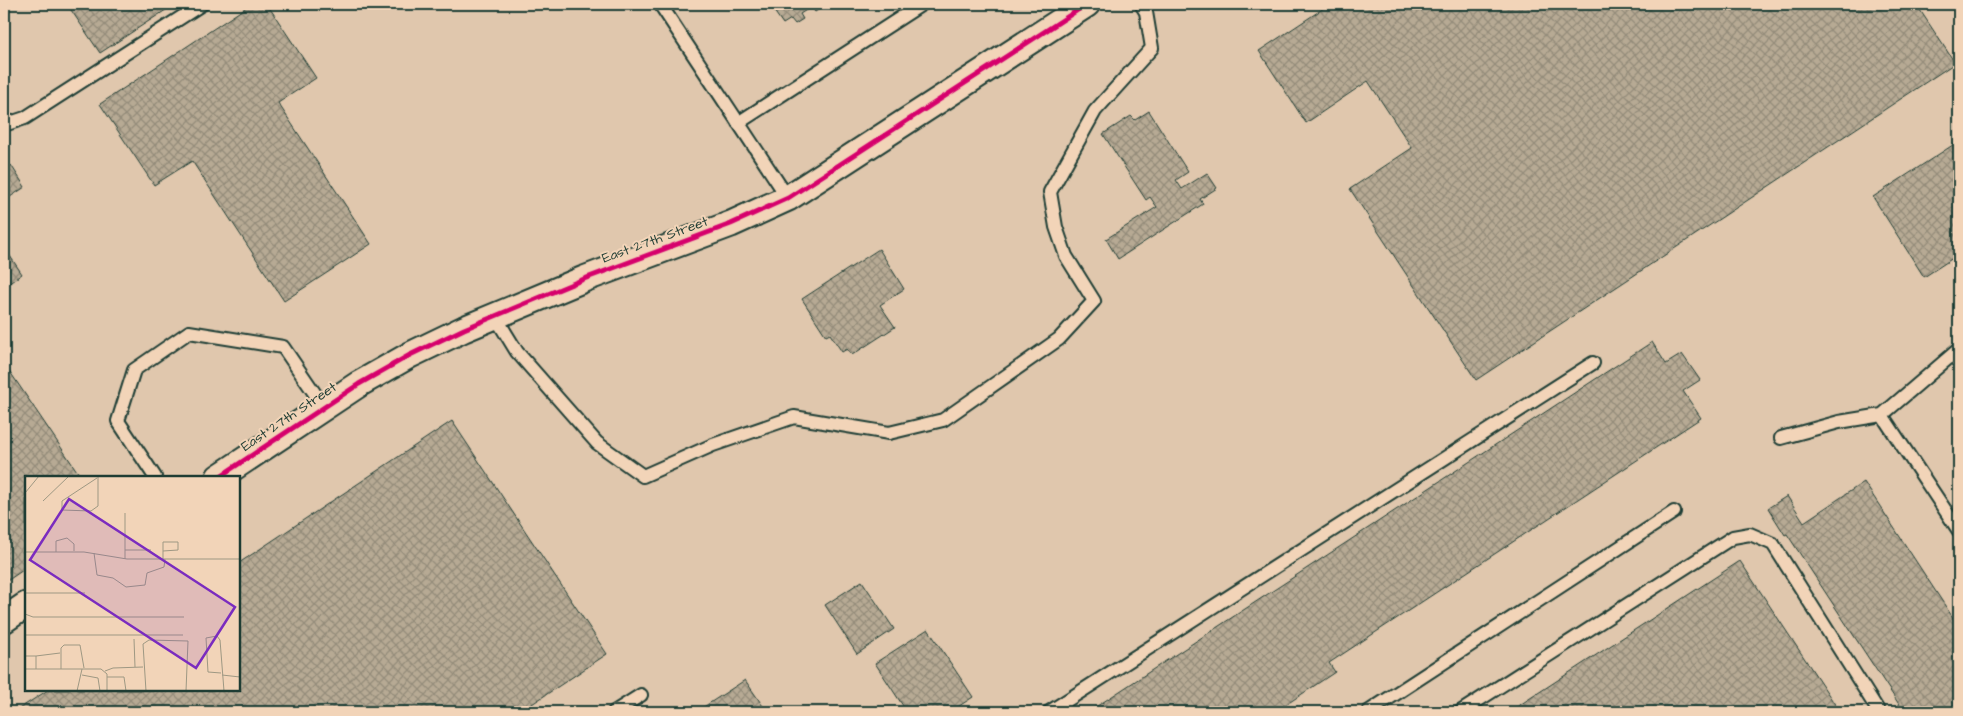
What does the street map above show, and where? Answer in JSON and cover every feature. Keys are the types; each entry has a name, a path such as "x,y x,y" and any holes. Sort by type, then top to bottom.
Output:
{"street":[{"name":"East 27th Street","path":"220,476 359,384 410,356 495,316 584,278 731,224 788,198 1088,4"},
{"path":"4,620 25,607"}],"lane":[{"path":"4,125 25,118 202,4"},
{"path":"660,4 788,198"},
{"path":"738,123 922,4"},
{"path":"495,316 517,352 597,443 643,476 713,445 794,417 889,433 944,420 1059,339 1094,301 1066,256 1056,227 1050,192 1095,111 1152,48 1146,12 1141,4"},
{"path":"155,476 118,421 134,370 189,332 283,347 324,407"},
{"path":"1781,438 1839,422 1882,415 1959,349"},
{"path":"1049,712 1592,363"},
{"path":"1882,415 1959,531"},
{"path":"1368,712 1674,512"},
{"path":"1460,712 1733,537 1750,534 1773,544 1879,712"},
{"path":"614,712 641,695"}],"shaded area":[{"path":"4,4 1959,4 1959,712 4,712"}],"building":[{"path":"67,4 175,4 100,53"},
{"path":"251,4 267,4 316,78 278,103 371,244 284,301 192,161 154,185 100,104"},
{"path":"769,4 827,4 815,12 811,7 800,14 803,19 795,24 791,19 783,24"},
{"path":"1330,4 1916,4 1955,63 1476,380 1350,189 1412,148 1368,81 1306,123 1259,51"},
{"path":"1149,111 1188,172 1176,180 1182,189 1207,173 1217,188 1200,199 1203,204 1118,259 1106,239 1157,207 1150,197 1146,200 1103,134 1131,116 1135,120"},
{"path":"1959,141 1959,254 1924,277 1873,197"},
{"path":"11,165 25,187 4,201 4,170"},
{"path":"4,247 22,274 4,287"},
{"path":"879,249 904,289 880,305 895,327 852,355 847,349 842,352 830,334 826,336 802,299"},
{"path":"1652,342 1666,364 1682,354 1700,380 1683,391 1701,418 1329,663 1335,672 1275,712 1088,712"},
{"path":"4,363 80,476 25,476 25,569 4,583"},
{"path":"452,421 607,654 520,712 14,712 46,691 240,691 240,562"},
{"path":"1864,482 1959,627 1959,712 1904,712 1768,508 1787,496 1804,522"},
{"path":"1740,561 1840,712 1509,712"},
{"path":"862,581 894,629 857,654 825,605"},
{"path":"928,629 973,697 950,712 907,712 875,663"},
{"path":"745,680 767,712 696,712"}],"cycle path":[{"path":"221,476 359,384 410,355 464,329 584,279 731,224 788,198 1087,4"}]}
